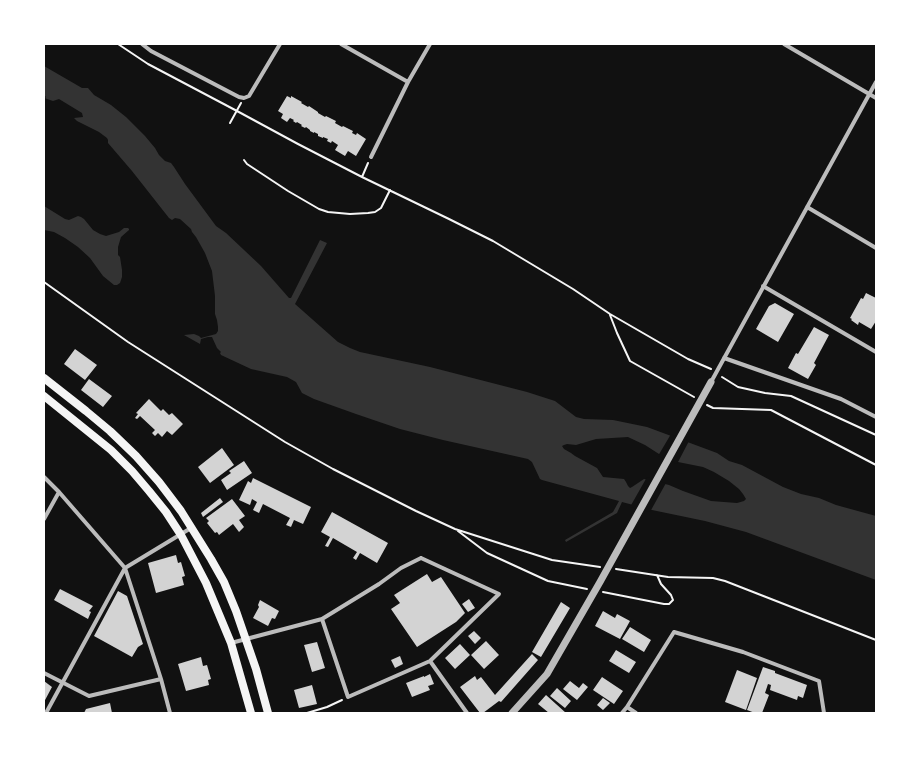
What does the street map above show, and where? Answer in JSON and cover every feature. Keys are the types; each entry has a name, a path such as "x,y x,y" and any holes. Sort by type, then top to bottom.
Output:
{"main road":[{"path":"44,378 86,411 136,456 159,482 192,527 224,582 236,611 256,669 268,713"},
{"path":"44,396 95,436 122,461 150,491 181,534 206,583 231,643 251,713"}],"street":[{"path":"142,44 152,51 244,98 249,96 280,44"},
{"path":"341,44 408,82"},
{"path":"371,157 408,82 430,44"},
{"path":"784,44 876,98"},
{"path":"512,713 547,674 596,590 711,382 762,286 876,82"},
{"path":"807,207 876,248"},
{"path":"762,286 876,352"},
{"path":"724,358 841,399 876,417"},
{"path":"44,477 59,492 124,568 161,679 170,713"},
{"path":"44,519 59,492"},
{"path":"46,713 124,568 192,527"},
{"path":"231,643 322,618 380,584 401,568 421,558 498,594 430,660 348,697 322,618"},
{"path":"622,713 627,708 674,632 743,652 819,681 824,713"},
{"path":"430,660 467,713"},
{"path":"44,673 89,696 161,679"},
{"path":"627,708 636,713"}],"path":[{"path":"118,44 148,64 298,144 493,241 573,289 610,314 688,359 716,372"},
{"path":"230,123 237,111"},
{"path":"362,177 371,157"},
{"path":"244,160 247,164 288,191 319,209 328,212 368,214 375,212 381,208 390,190"},
{"path":"44,282 128,342 285,442 333,469 455,529 552,560 602,567"},
{"path":"610,314 630,361 699,400"},
{"path":"722,377 738,387 766,393 791,396 876,435"},
{"path":"706,404 713,408 771,410 876,465"},
{"path":"455,529 487,553 548,580 670,604 673,600 671,595 661,584 657,575"},
{"path":"610,568 668,577 713,578 725,581 876,640"},
{"path":"307,713 327,707 348,697"}],"shaded area":[{"path":"44,66 82,88 88,88 94,95 111,105 126,117 145,136 159,155 165,161 171,163 216,226 226,233 261,266 289,298 291,298 320,240 327,243 295,304 338,342 360,352 430,367 527,392 555,401 576,417 584,419 613,420 647,427 717,453 729,461 742,465 783,487 801,494 819,498 836,505 876,516 876,580 746,532 622,502 617,513 566,542 565,540 613,512 619,501 542,480 540,479 532,462 528,459 400,429 314,399 302,393 296,382 287,377 251,369 221,355 221,352 217,348 212,337 201,339 200,344 184,335 194,334 201,338 216,334 218,331 215,314 215,296 212,271 205,253 196,237 191,229 180,219 175,218 172,220 169,218 108,143 107,138 74,118 83,117 82,113 59,99 53,101 45,98 46,97 44,95","holes":["628,437 659,454 678,462 703,467 714,472 739,489 746,499 737,503 711,501 669,485 644,479 630,488 624,479 603,477 597,468 575,456 562,446 567,444 576,445 596,439"]},
{"path":"44,206 65,219 69,220 78,216 81,217 93,230 106,236 119,232 124,228 129,229 121,237 118,247 118,255 120,257 122,270 120,283 114,285 103,276 90,258 78,247 54,232 44,230"}],"pier":[{"path":"671,434 689,441 677,464 658,456"},
{"path":"647,477 666,483 650,512 630,507"}],"building":[{"path":"287,96 291,98 291,96 325,117 326,116 336,121 335,123 342,127 343,126 353,131 352,133 356,135 357,133 366,139 356,156 348,151 345,156 335,150 338,145 332,141 331,143 327,141 328,139 318,136 318,134 310,131 306,127 301,126 302,125 297,122 296,123 290,118 287,122 281,118 283,114 278,111"},
{"path":"866,293 876,298 876,321 871,329 859,322 858,325 850,318 861,298 863,299"},
{"path":"775,303 794,314 778,342 756,329 769,306"},
{"path":"814,327 829,335 814,363 816,365 808,379 788,368 796,353 798,354"},
{"path":"75,349 97,365 85,380 64,364"},
{"path":"89,379 112,396 103,407 81,390"},
{"path":"149,399 161,411 163,409 169,415 172,413 183,424 172,435 167,431 162,437 158,433 155,436 152,433 155,430 140,416 137,419 135,418 138,414 136,413"},
{"path":"222,448 234,465 210,483 198,467"},
{"path":"244,461 252,473 227,490 221,480 231,473 229,471"},
{"path":"253,478 311,507 303,524 294,520 291,527 286,525 290,518 263,504 259,513 253,510 257,502 252,499 250,505 239,500 248,481 251,483"},
{"path":"220,498 223,502 203,517 201,513"},
{"path":"232,499 245,516 239,520 244,527 239,532 233,524 219,535 217,532 215,533 207,523 209,521 206,518"},
{"path":"332,512 388,543 377,563 360,553 356,560 353,558 357,552 333,538 328,547 325,546 330,537 321,532"},
{"path":"176,555 178,563 181,562 185,576 182,577 184,585 156,593 148,563"},
{"path":"427,574 432,582 441,577 465,613 456,622 417,647 391,609 400,603 394,595"},
{"path":"60,589 93,606 89,611 91,612 88,619 54,600"},
{"path":"118,591 127,596 143,644 138,647 132,657 94,636"},
{"path":"469,599 475,608 468,612 462,604"},
{"path":"260,600 279,611 275,619 272,618 268,626 253,618 259,607 258,605"},
{"path":"561,602 570,608 541,657 532,652"},
{"path":"603,611 615,618 617,614 630,621 620,639 595,626"},
{"path":"630,627 651,640 644,652 622,639"},
{"path":"474,631 481,638 475,644 468,636"},
{"path":"486,641 499,655 484,669 471,655"},
{"path":"317,642 325,668 312,672 304,645"},
{"path":"460,644 470,655 455,669 445,658"},
{"path":"616,650 636,662 629,673 609,661"},
{"path":"532,654 538,660 501,702 499,701 483,713 480,713 460,687 475,676 477,680 481,677 495,695"},
{"path":"400,656 403,664 395,668 391,660"},
{"path":"201,657 203,666 207,665 211,679 208,680 209,685 186,691 178,664"},
{"path":"763,667 807,685 803,698 798,696 797,700 770,690 771,685 768,684 765,693 769,695 762,713 755,713 747,710"},
{"path":"737,670 757,678 746,710 725,702"},
{"path":"430,674 434,684 428,686 430,690 412,697 406,683"},
{"path":"602,677 623,691 614,704 593,690"},
{"path":"44,681 52,687 44,702"},
{"path":"570,681 579,688 583,683 588,687 577,700 563,689"},
{"path":"312,685 317,704 299,708 294,690"},
{"path":"557,688 571,701 565,708 550,696"},
{"path":"546,695 566,713 549,713 538,704"},
{"path":"603,698 610,703 603,710 597,705"},
{"path":"110,703 112,713 84,713 86,709"}]}
